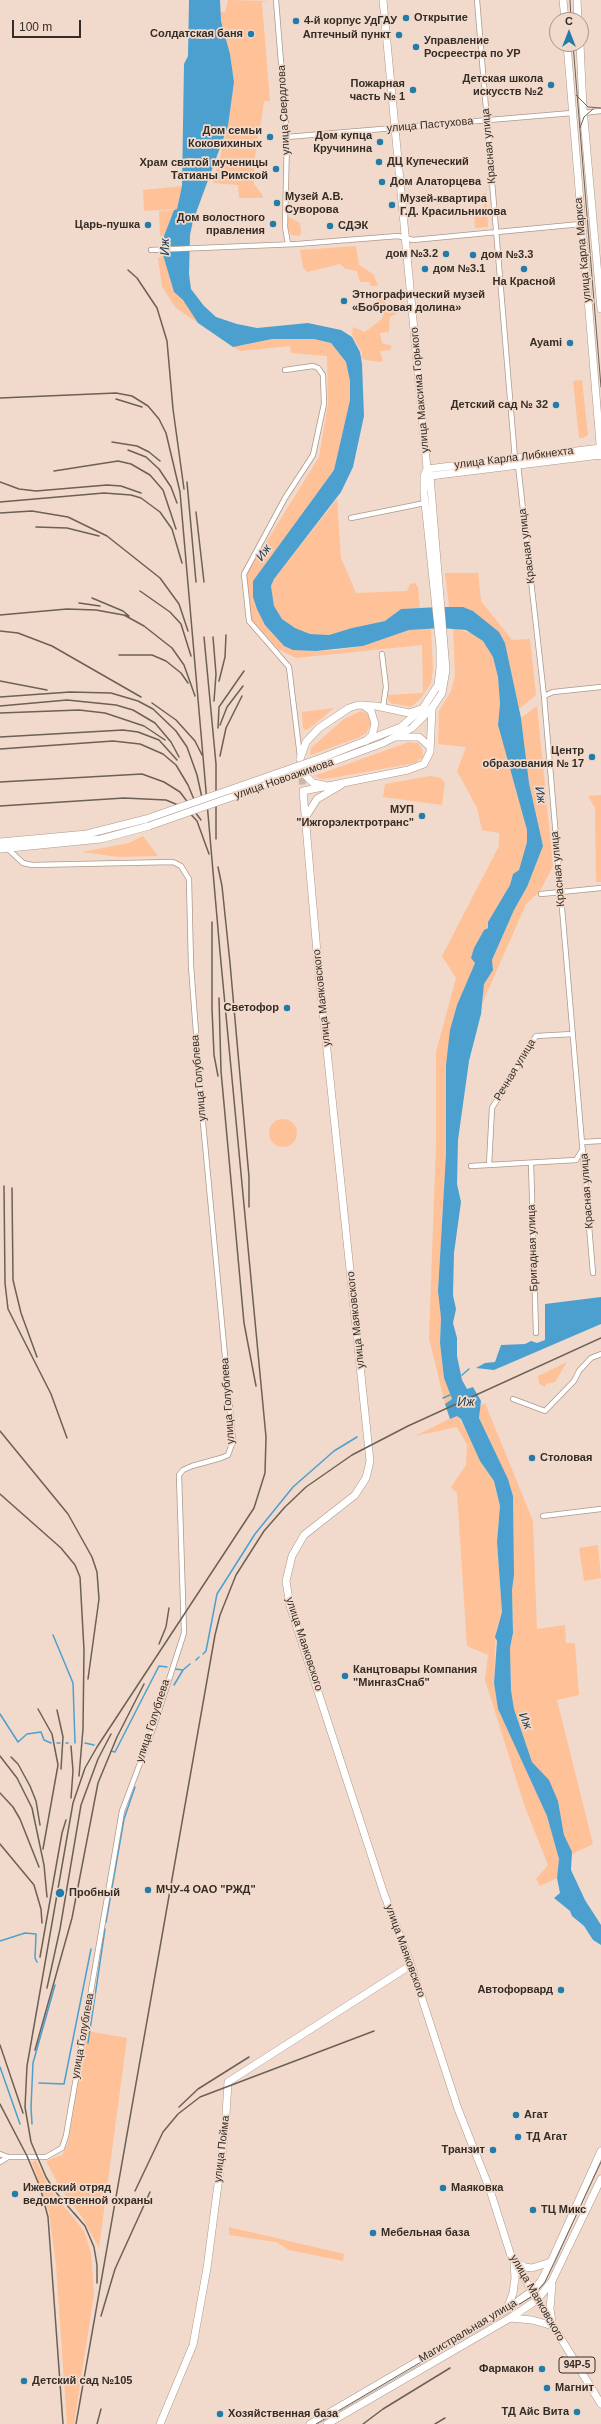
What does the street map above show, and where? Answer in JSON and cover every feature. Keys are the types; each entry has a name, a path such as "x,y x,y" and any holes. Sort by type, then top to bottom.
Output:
{"main road":[{"name":"улица Максима Горького","path":"383,0 428,472 437,584"},
{"path":"563,0 564,12"},
{"path":"577,0 578,12"},
{"name":"улица Карла Маркса","path":"567,52 568,113 581,224 601,452"},
{"name":"улица Карла Маркса","path":"580,52 584,113 601,309"},
{"name":"улица Карла Либкнехта","path":"428,472 601,452"},
{"name":"улица Максима Горького","path":"428,472 424,476 425,503 437,584"},
{"name":"улица Новоажимова","path":"325,760 401,727 423,708 439,681 440,648 437,584"},
{"name":"улица Новоажимова","path":"4,848 101,839 325,760 396,738 412,728 432,708 444,687 446,670 437,584"},
{"path":"300,759 306,742 319,728 349,708 362,705 383,707 409,713 423,708"},
{"path":"362,705 371,711 375,724 372,735 365,742"},
{"path":"301,771 313,783 328,786 419,767 429,756 432,708"},
{"path":"396,738 419,737 429,746"},
{"path":"305,818 317,799 345,783"},
{"name":"улица Маяковского","path":"328,786 303,791 318,964 370,1461 366,1478 355,1495 315,1524 298,1544 288,1568 287,1594 374,1863 411,1966 458,2109 488,2184 513,2261 601,2404"},
{"name":"улица Новоажимова","path":"0,842 87,834 147,822"},
{"name":"улица Пойма","path":"160,2424 193,2345 207,2268 225,2131 228,2082 411,1966"},
{"name":"Магистральная улица","path":"310,2424 507,2309 532,2291 541,2281 551,2262 601,2151"},
{"name":"Магистральная улица","path":"327,2424 510,2318 537,2300 552,2281 601,2179"},
{"path":"513,2261 525,2267 532,2268 551,2262"},
{"path":"507,2309 515,2280 513,2261"},
{"path":"510,2318 532,2320 553,2326 550,2309 552,2281"}],"street":[{"name":"улица Свердлова","path":"276,0 287,137 285,227 288,244"},
{"name":"Красная улица","path":"477,0 512,423 544,696 593,1273"},
{"path":"584,113 601,111"},
{"name":"улица Пастухова","path":"287,137 568,113"},
{"path":"151,250 288,244 398,236 406,239 496,233 581,224"},
{"path":"285,370 313,366 322,372 324,404 313,455 286,498 244,574 249,621 289,667 300,759"},
{"path":"351,518 425,503"},
{"path":"382,654 386,687 383,707"},
{"path":"544,696 553,692 601,687"},
{"name":"улица Голублева","path":"4,848 23,863 32,865 173,862 181,866 189,879 191,966 201,1104 233,1441 228,1455 192,1466 183,1470 180,1476 184,1633 167,1679 154,1726 122,1811 66,2136 62,2148 46,2156 8,2157"},
{"path":"541,894 601,888"},
{"name":"Речная улица","path":"489,1165 492,1108 536,1036 573,1034"},
{"path":"583,1142 601,1141"},
{"path":"471,1166 576,1160 583,1149"},
{"name":"Бригадная улица","path":"531,1163 536,1333"},
{"path":"513,1399 545,1411 574,1380 579,1371 592,1358 601,1354"},
{"path":"543,1516 601,1509"},
{"path":"0,2154 8,2157"},
{"path":"0,2162 8,2157"}],"shaded area":[{"path":"228,0 270,1 262,2 270,101 264,101 261,124 258,129 254,167 254,184 262,194 263,198 239,198 238,185 213,183 228,126 234,82 230,54 220,12 225,12"},
{"path":"182,186 177,209 144,211 143,190"},
{"path":"483,193 486,193 488,227 475,228 474,215 478,215 481,218 482,214 485,213"},
{"path":"174,210 164,236 160,236 159,211"},
{"path":"287,216 300,223 301,234 299,236 291,235 286,223"},
{"path":"356,246 359,265 373,274 378,285 377,286 371,286 369,282 360,282 357,271 346,269 340,264 307,272 303,267 300,250"},
{"path":"163,255 174,292 183,300 198,323 176,308 162,287 158,258"},
{"path":"378,290 386,304 399,304 401,311 390,317 389,332 380,333 382,343 392,346 390,350 380,351 383,361 379,362 361,359 362,353 352,335 353,327 365,332 382,319 384,313 374,293"},
{"path":"272,339 314,339 331,343 346,362 350,381 350,400 334,470 253,581 278,639 284,646 316,651 337,650 363,646 409,630 431,628 433,669 431,683 421,698 411,707 390,703 387,695 423,693 422,645 296,658 279,650 251,620 246,575 319,457 328,404 327,356 291,353 290,346 241,351 233,347"},
{"path":"582,380 588,435 583,438 579,438 573,381"},
{"path":"337,499 341,558 356,593 407,591 410,584 415,583 418,587 420,608 401,609 385,621 352,628 329,635 310,634 295,628 282,619 274,606 271,586 274,579"},
{"path":"445,573 478,573 481,601 512,640 530,639 536,695 519,709 505,643 499,633 473,611 463,607 449,607"},
{"path":"453,628 474,634 483,641 493,657 498,677 500,704 498,725 527,830 527,842 519,870 513,874 510,885 488,922 488,928 484,930 478,941 475,963 457,1005 446,1065 446,1154 438,1291 441,1318 440,1343 444,1378 452,1399 445,1404 429,1338 436,1145 436,1052 456,978 442,956 499,846 499,833 482,830 477,808 457,771 466,747 438,744 439,711 451,691 455,675"},
{"path":"537,706 553,866 540,891 526,904 482,1004 484,984 493,970 492,960 514,910 527,887 543,846 529,783 521,718"},
{"path":"334,708 310,728 306,730 303,728 302,712"},
{"path":"361,711 369,715 371,723 367,732 360,737 311,755 310,754 311,748 344,719"},
{"path":"409,742 418,743 422,749 423,757 415,763 332,778 321,779 314,776"},
{"path":"430,776 441,778 445,783 442,805 383,797 385,784"},
{"path":"601,795 601,882 596,882 595,808 588,796"},
{"path":"143,836 158,856 119,857 82,852 129,843"},
{"path":"283,1119 293,1123 297,1133 293,1143 283,1147 273,1143 269,1133 273,1123"},
{"path":"567,1362 555,1382 546,1384 545,1387 539,1384 538,1376"},
{"path":"485,1403 533,1521 537,1629 565,1625 566,1643 575,1643 579,1695 557,1700 593,1844 572,1854 564,1835 558,1801 545,1776 532,1762 514,1709 511,1690 510,1648 513,1633 513,1496 508,1479 479,1418 480,1406"},
{"path":"457,1415 469,1435 480,1461 494,1481 500,1506 497,1542 502,1612 496,1631 494,1683 498,1709 547,1816 559,1859 557,1878 540,1886 536,1879 548,1865 525,1807 485,1680 488,1655 467,1646 457,1493 451,1487 466,1465 467,1445 457,1427 415,1436"},
{"path":"598,1545 601,1578 584,1581 579,1548"},
{"path":"87,2031 127,2038 99,2248 82,2217 60,2188 46,2161 62,2155 68,2143"},
{"path":"36,2160 50,2189 84,2231 91,2253 94,2294 74,2424 67,2424 56,2265 49,2212 32,2162"},
{"path":"229,2227 344,2254 343,2261 289,2250 276,2242 229,2235"}],"water":[{"name":"Иж","path":"189,0 220,0 221,21 230,54 234,82 228,126 193,221 190,235 189,274 191,289 204,306 216,317 237,324 257,328 308,323 341,330 352,337 360,352 362,364 364,416 353,467 341,492 274,579 271,586 274,606 282,619 295,628 310,634 329,635 352,628 385,621 401,609 463,607 473,611 499,632 505,643 521,718 529,783 543,846 527,887 514,910 492,960 493,970 484,984 481,1014 469,1061 458,1140 457,1184 461,1202 454,1253 453,1295 456,1309 453,1323 457,1338 457,1356 462,1380 467,1389 473,1387 481,1401 479,1418 508,1479 513,1496 513,1633 510,1648 511,1690 514,1709 532,1762 549,1780 558,1801 564,1835 572,1852 571,1870 585,1900 601,1925 601,1945 593,1940 584,1926 572,1916 570,1911 554,1898 560,1893 557,1878 559,1859 547,1816 498,1709 494,1683 497,1641 495,1637 502,1612 497,1542 500,1506 494,1481 480,1461 461,1419 457,1416 450,1419 445,1404 452,1399 444,1378 440,1343 441,1318 438,1291 446,1154 446,1065 450,1030 457,1005 475,963 471,958 474,948 484,930 488,928 488,922 510,885 513,874 519,870 527,842 527,830 498,725 500,704 498,677 493,657 483,641 466,630 441,628 409,630 363,646 316,651 293,650 284,646 265,625 257,609 253,597 253,581 334,470 350,400 350,381 346,362 331,343 314,339 272,339 233,347 198,323 183,300 174,292 163,255 164,236 174,210 177,209 182,186 184,64 188,56"},
{"path":"601,1297 601,1324 494,1370 476,1368 485,1363 495,1362 501,1345 525,1344 531,1341 537,1343 545,1340 545,1304"}],"waterway":[{"path":"462,1375 469,1369"},
{"path":"443,1398 450,1395"},
{"path":"203,1654 206,1651 217,1594 255,1534 293,1487 334,1451 357,1437"},
{"path":"53,1635 73,1683 75,1743"},
{"path":"196,1660 199,1657"},
{"path":"174,1685 183,1670 190,1664"},
{"path":"111,1751 115,1752 159,1666 167,1667"},
{"path":"175,1669 183,1670"},
{"path":"0,1714 18,1742 27,1734 41,1732 44,1740 51,1743"},
{"path":"85,1743 94,1745"},
{"path":"106,1922 124,1819 135,1787"},
{"path":"88,2043 105,1929"},
{"path":"0,1941 25,1933 36,1934 35,1958 37,1962"},
{"path":"39,2083 64,2084 91,1949"},
{"path":"32,2124 31,2107 33,2063 55,1985"},
{"path":"0,2067 20,2124"}],"tunnel":[{"path":"301,767 303,791"}],"tram line":[{"path":"570,0 571,12"},
{"path":"574,52 601,387"},
{"path":"576,95 588,107 601,108"},
{"path":"580,128 584,117 593,109"},
{"path":"316,2424 533,2296 545,2282 601,2162"}],"railway":[{"path":"128,270 137,278 157,308 167,341 173,409 184,489"},
{"path":"0,398 116,393 132,396 148,406 159,419 166,433 180,492 220,952 266,1437 265,1473 254,1508 97,1747 85,1768 73,1803 27,2066 25,2107 31,2142 46,2177 54,2190 78,2218"},
{"path":"116,399 142,407"},
{"path":"112,442 137,446 149,452 160,461"},
{"path":"128,450 146,457 159,469 171,487 177,503"},
{"path":"54,471 118,461 131,464 150,475 163,490 176,529"},
{"path":"0,482 19,489 36,491 107,485 121,486 141,493"},
{"path":"187,482 196,582"},
{"path":"0,502 104,493 131,495 141,498 160,512 172,529 182,563"},
{"path":"0,513 32,511 68,517 107,536 160,578 179,604 188,631"},
{"path":"196,512 204,582"},
{"path":"36,527 67,528 99,536"},
{"path":"140,591 170,612 181,624 191,656"},
{"path":"0,615 67,609 96,610 129,616 123,611 92,598"},
{"path":"79,603 100,606"},
{"path":"124,615 144,626 172,648 184,665 195,696"},
{"path":"0,631 18,633 52,646 141,697"},
{"path":"219,681 225,657 226,635"},
{"path":"204,637 216,764 216,839"},
{"path":"213,637 216,674 214,701"},
{"path":"119,655 152,655 166,661 181,673 188,683"},
{"path":"218,728 219,707 244,671"},
{"path":"0,681 47,690"},
{"path":"220,725 227,707 243,686"},
{"path":"0,697 70,692 111,693 138,701 153,709 176,731 187,747 197,775 204,807"},
{"path":"220,756 226,728 242,696"},
{"path":"0,706 67,700 116,705 133,710 155,723 171,742 179,757"},
{"path":"152,703 176,720 195,741 202,755"},
{"path":"0,713 79,710 105,713 144,726 165,740"},
{"path":"0,737 123,730 138,732 159,740 177,760"},
{"path":"0,749 113,741 140,744 163,754 176,765 188,785 198,809"},
{"path":"0,782 142,774 164,782 180,792 201,820"},
{"path":"0,806 124,798 166,800 185,808 197,821 209,854"},
{"path":"218,867 222,886 230,963 249,1177 249,1207"},
{"path":"212,922 212,1009 214,1055 218,1076"},
{"path":"219,998 221,1071 244,1323 256,1386"},
{"path":"4,1186 5,1283 8,1309 51,1394 67,1438"},
{"path":"12,1188 13,1280 21,1313 37,1357"},
{"path":"76,2424 215,1635 220,1615 236,1575 264,1531 285,1507 306,1487 352,1455 408,1426 601,1338"},
{"path":"0,1431 68,1514 92,1557 97,1572 99,1599 88,1679"},
{"path":"0,1494 61,1548 75,1565 80,1577 84,1650 83,1729 79,1776"},
{"path":"159,1644 166,1627 169,1608"},
{"path":"35,2050 72,1918 98,1783 117,1737 144,1684"},
{"path":"38,1709 52,1734 58,1765 43,1849"},
{"path":"57,1710 63,1737 61,1769"},
{"path":"47,1988 60,1929 81,1805 98,1759 111,1734"},
{"path":"71,1746 73,1771 71,1798"},
{"path":"0,1756 17,1778 32,1808 44,1865 47,1897"},
{"path":"11,1757 18,1764 30,1786 36,1801 40,1825"},
{"path":"0,1793 13,1807 20,1819 39,1867"},
{"path":"40,1957 62,1833 66,1820"},
{"path":"0,1844 34,1885 41,1909 42,1923"},
{"path":"135,2191 163,2132 178,2114 200,2097 374,2031"},
{"path":"0,2045 23,2113"},
{"path":"179,2107 198,2089 249,2057"},
{"path":"0,2104 27,2156 40,2187 48,2217 63,2424"},
{"path":"101,2316 115,2269 150,2192"},
{"path":"74,2213 85,2226 94,2247 97,2265 97,2283"},
{"path":"363,2424 383,2409 450,2368"},
{"path":"97,2424 101,2409"},
{"path":"435,2424 445,2418"}],"place":[{"name":"Открытие","path":"406,18"},
{"name":"4-й корпус УдГАУ","path":"296,21"},
{"name":"Солдатская баня","path":"251,34"},
{"name":"Аптечный пункт","path":"399,35"},
{"name":"Управление Росреестра по УР","path":"416,47"},
{"name":"Детская школа искусств №2","path":"551,85"},
{"name":"Пожарная часть № 1","path":"413,90"},
{"name":"Дом семьи Коковихиных","path":"270,137"},
{"name":"Дом купца Кручинина","path":"380,142"},
{"name":"ДЦ Купеческий","path":"379,162"},
{"name":"Храм святой мученицы Татианы Римской","path":"276,169"},
{"name":"Дом Алаторцева","path":"382,182"},
{"name":"Музей А.В. Суворова","path":"277,203"},
{"name":"Музей-квартира Г.Д. Красильникова","path":"392,205"},
{"name":"Дом волостного правления","path":"273,224"},
{"name":"Царь-пушка","path":"148,225"},
{"name":"СДЭК","path":"330,226"},
{"name":"дом №3.2","path":"446,254"},
{"name":"дом №3.3","path":"473,255"},
{"name":"дом №3.1","path":"425,269"},
{"name":"На Красной","path":"524,269"},
{"name":"Этнографический музей «Бобровая долина»","path":"344,301"},
{"name":"Ayami","path":"570,343"},
{"name":"Детский сад № 32","path":"556,405"},
{"name":"Центр образования № 17","path":"592,757"},
{"name":"МУП \"Ижгорэлектротранс\"","path":"422,816"},
{"name":"Светофор","path":"287,1008"},
{"name":"Столовая","path":"532,1458"},
{"name":"Канцтовары Компания \"МингазСнаб\"","path":"345,1676"},
{"name":"МЧУ-4 ОАО \"РЖД\"","path":"148,1890"},
{"name":"Пробный","path":"60,1893"},
{"name":"Автофорвард","path":"561,1990"},
{"name":"Агат","path":"516,2115"},
{"name":"ТД Агат","path":"518,2137"},
{"name":"Транзит","path":"493,2150"},
{"name":"Маяковка","path":"443,2188"},
{"name":"Ижевский отряд ведомственной охраны","path":"15,2194"},
{"name":"ТЦ Микс","path":"533,2210"},
{"name":"Мебельная база","path":"373,2233"},
{"name":"Фармакон","path":"542,2369"},
{"name":"Детский сад №105","path":"24,2381"},
{"name":"Магнит","path":"547,2388"},
{"name":"ТД Айс Вита","path":"577,2412"},
{"name":"Хозяйственная база","path":"220,2414"}]}
